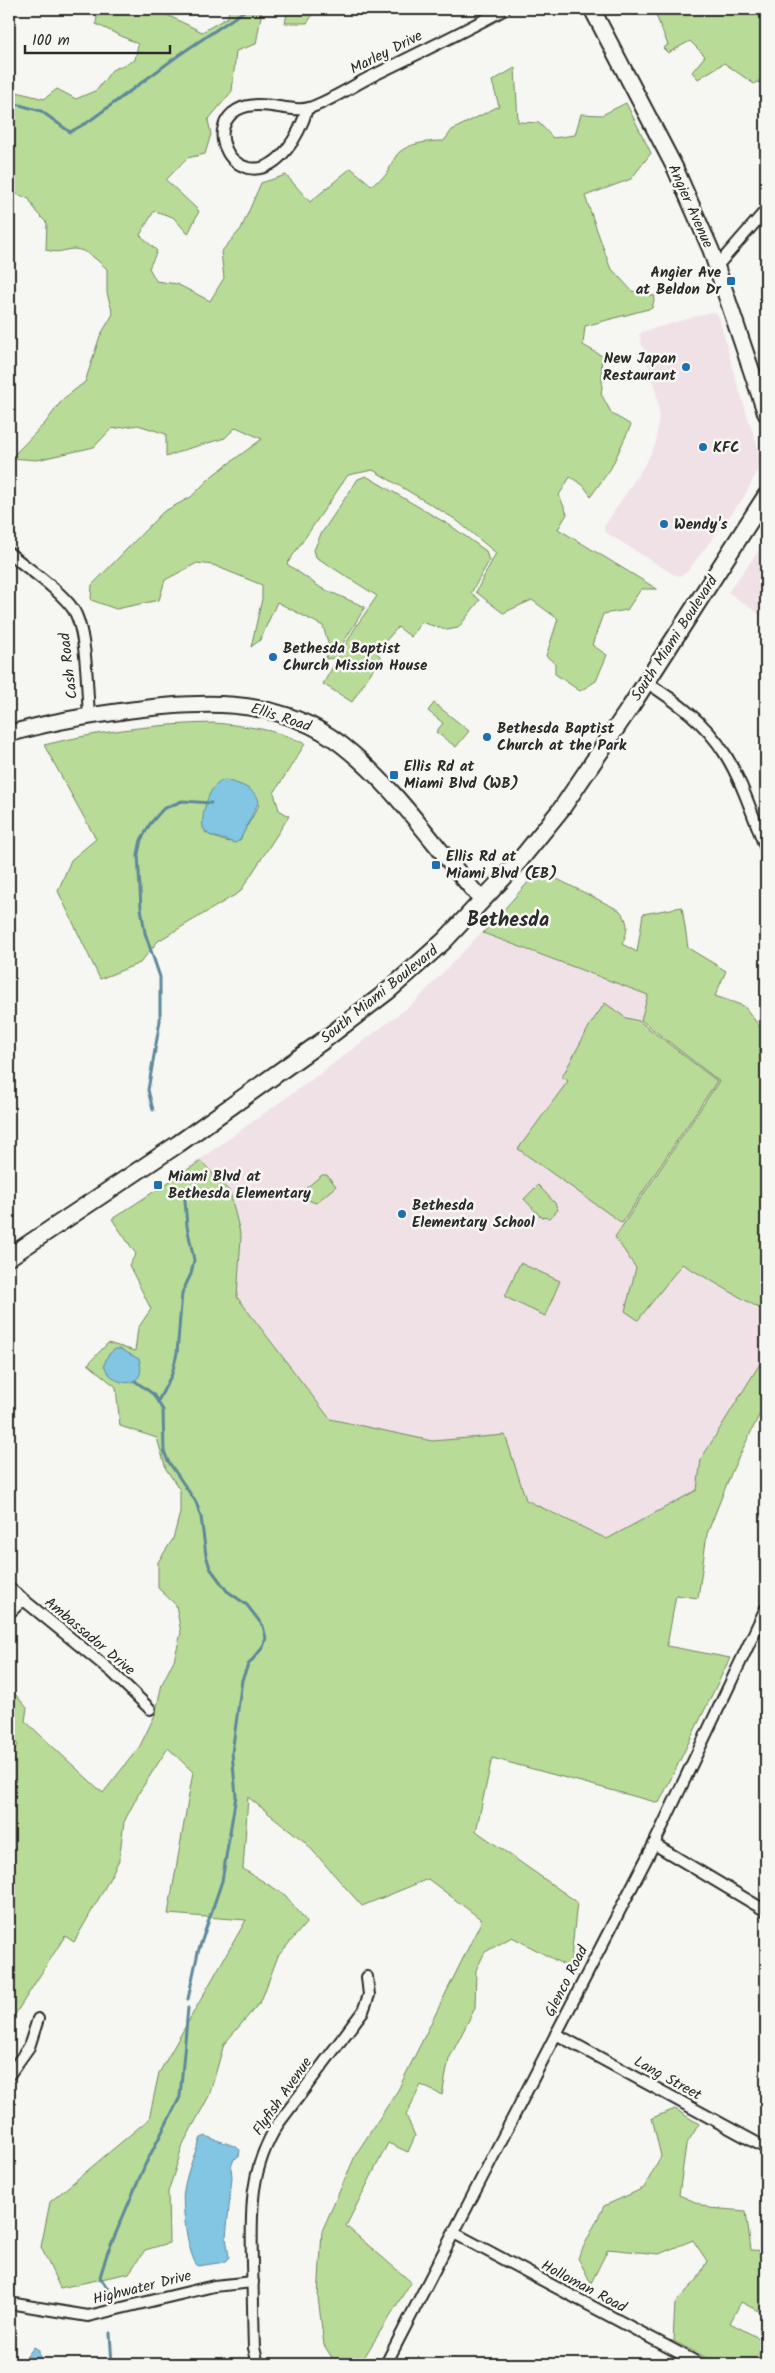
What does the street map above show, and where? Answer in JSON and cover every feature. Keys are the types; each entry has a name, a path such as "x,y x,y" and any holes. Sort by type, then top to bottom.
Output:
{"main road":[{"name":"Angier Avenue","path":"592,9 675,168 717,266 766,414"},
{"name":"South Miami Boulevard","path":"9,1257 178,1144 356,1017 422,962 520,860 562,808 766,496"},
{"name":"Ellis Road","path":"9,734 54,722 179,704 225,704 259,707 306,723 343,746 376,776 482,900"}],"street":[{"name":"Marley Drive","path":"308,109 506,9"},
{"path":"268,105 308,109 297,135 275,161 267,166 259,169 244,167 229,156 224,147 223,127 228,118 237,110 246,107 268,105"},
{"path":"717,266 766,210"},
{"name":"Cash Road","path":"9,553 61,597 74,611 82,636 89,716"},
{"path":"646,682 683,707 715,740 732,768 766,849"},
{"name":"Ambassador Drive","path":"9,1588 111,1671 150,1709"},
{"path":"9,1613 23,1600"},
{"name":"Glenco Road","path":"386,2364 654,1844 766,1608"},
{"path":"654,1844 766,1910"},
{"name":"Flyfish Avenue","path":"258,2364 254,2348 252,2196 257,2170 266,2144 312,2076 363,2011 369,1995 367,1977"},
{"path":"9,2075 29,2047 38,2018"},
{"name":"Lang Street","path":"556,2034 766,2148"},
{"name":"Holloman Road","path":"454,2233 700,2364"},
{"name":"Highwater Drive","path":"9,2303 88,2316 214,2286 253,2282"}],"shaded area":[{"path":"711,312 716,313 719,317 734,374 760,455 759,468 744,497 687,572 680,576 673,574 605,532 604,527 647,461 656,443 659,412 656,392 639,335 642,332"},
{"path":"766,541 766,619 728,592"},
{"name":"Bethesda Elementary School","path":"481,933 648,995 641,1021 719,1081 615,1237 636,1268 625,1311 638,1319 682,1264 766,1312 766,1354 701,1459 698,1490 608,1539 526,1500 505,1435 432,1441 330,1419 157,1190 321,1073 415,1002"}],"green space":[{"path":"98,9 155,9 202,32 228,17 229,9 262,10 256,44 236,51 232,91 208,120 211,134 205,154 187,158 166,180 199,211 188,234 173,217 154,211 140,235 157,251 149,268 156,281 177,284 210,301 224,278 221,252 241,229 261,183 286,175 310,202 351,168 371,185 387,173 396,156 405,148 425,142 444,141 452,130 499,106 492,81 515,68 518,122 539,123 553,138 575,135 581,114 602,115 626,103 651,153 631,179 585,196 610,267 632,291 655,296 652,308 585,326 583,345 602,356 601,394 612,414 631,425 611,468 591,496 583,485 570,477 559,495 567,514 558,529 657,589 641,589 627,610 603,614 592,645 607,655 596,681 580,691 555,674 555,663 546,656 558,619 532,600 503,613 476,592 496,553 455,519 373,470 348,475 287,564 321,588 365,607 334,658 326,659 328,643 323,626 277,602 260,640 251,647 262,599 262,585 213,565 197,563 165,580 159,600 116,609 91,600 92,585 163,512 191,497 213,475 262,439 236,427 225,438 166,457 166,434 138,425 111,429 94,447 37,460 11,458 46,422 63,399 85,382 100,336 113,314 107,293 107,269 83,251 73,249 58,252 46,250 47,223 37,213 29,199 9,191 9,90 44,99 57,89 76,99 97,90 112,70 135,60 138,44 96,24"},
{"path":"288,9 317,9 307,23 285,23"},
{"path":"667,9 766,9 766,76 754,84 724,63 698,79 692,72 705,56 690,41 668,53 663,48 668,45 656,15 667,11"},
{"path":"366,476 451,526 486,551 489,561 471,593 480,600 458,628 447,630 421,622 411,637 398,627 376,652 381,657 352,702 323,684 355,628 377,596 316,557 314,550 321,534 358,479"},
{"path":"434,703 469,731 456,747 436,732 443,723 428,711"},
{"path":"214,723 261,729 305,744 274,793 279,810 289,816 240,892 158,941 140,963 100,979 58,891 71,860 96,839 44,745 108,732","holes":["215,786 259,805 240,839 232,842 218,839 205,832 207,802"]},
{"path":"539,870 619,910 625,918 627,926 622,944 637,952 643,914 682,907 688,948 726,971 715,996 744,1006 766,1035 766,1312 682,1264 638,1320 625,1311 636,1268 615,1237 719,1081 641,1020 648,995 483,933"},
{"path":"605,1003 626,1018 639,1021 717,1081 622,1223 518,1149 568,1081 562,1077 590,1025"},
{"path":"201,1161 230,1192 241,1237 237,1297 330,1419 432,1441 505,1435 526,1500 607,1539 697,1490 701,1459 766,1354 766,1401 732,1471 707,1534 698,1598 676,1595 667,1646 730,1658 659,1803 492,1758 476,1831 577,1902 570,1968 512,1937 485,1952 476,1970 475,2008 449,2059 442,2095 421,2085 406,2115 415,2136 408,2152 388,2143 346,2226 411,2282 360,2364 336,2364 324,2345 318,2297 322,2231 356,2154 398,2090 482,1920 428,1879 362,1906 305,1842 248,1797 243,1869 285,1895 307,1922 278,1956 261,2001 224,2044 209,2096 184,2142 168,2192 169,2243 145,2250 129,2273 60,2288 41,2247 50,2202 149,2119 159,2073 246,1920 168,1914 193,1772 168,1748 140,1791 124,1822 119,1860 74,1942 65,1936 9,2024 9,1755 18,1745 9,1734 9,1687 27,1708 25,1721 103,1793 140,1746 155,1715 162,1684 174,1660 181,1633 176,1605 158,1588 158,1562 173,1539 180,1513 180,1490 166,1469 157,1438 120,1426 116,1387 88,1364 108,1343 135,1351 138,1328 151,1309 129,1265 136,1254 112,1219"},
{"path":"322,1175 327,1175 336,1186 316,1203 305,1199 300,1193"},
{"path":"538,1185 555,1203 558,1210 549,1218 541,1217 524,1199"},
{"path":"520,1263 560,1281 545,1316 505,1297"},
{"path":"675,2109 699,2124 686,2145 679,2195 709,2208 746,2211 751,2250 766,2251 766,2315 741,2302 730,2323 766,2342 766,2364 730,2364 713,2361 673,2341 675,2303 697,2280 707,2261 693,2240 659,2254 608,2249 591,2283 578,2258 604,2206 644,2188 661,2156 652,2118"}],"water":[{"path":"225,780 250,789 259,801 240,840 235,843 209,835 203,828 203,815 207,799 219,782"},
{"path":"115,1349 120,1349 139,1359 141,1369 135,1381 129,1383 122,1382 108,1373 104,1365 108,1355"},
{"path":"206,2136 240,2150 239,2157 234,2159 231,2167 232,2177 226,2237 229,2257 225,2262 198,2266 194,2261 188,2242 183,2197 193,2157 201,2138"},
{"path":"34,2347 39,2350 40,2364 21,2364"}],"waterway":[{"path":"9,102 41,111 70,132 88,122 179,55 247,9"},
{"path":"153,1110 148,1090 160,1021 160,977 145,933 141,908 138,854 141,840 150,824 163,809 182,801 211,803"},
{"path":"158,1401 172,1374 177,1353 182,1293 191,1274 194,1260 187,1226 184,1188"},
{"path":"135,1381 153,1394 163,1410 164,1451 168,1461 196,1502 201,1517 206,1555 210,1568 227,1591 247,1605 263,1626 266,1638 263,1647 248,1665 242,1680 232,1753 236,1796 222,1881 198,1952 188,1999"},
{"path":"110,2292 100,2277 107,2254 145,2165 180,2097 188,2008"},
{"path":"110,2333 112,2364"}],"place":[{"name":"Angier Ave at Beldon Dr","path":"731,281"},
{"name":"New Japan Restaurant","path":"686,367"},
{"name":"KFC","path":"703,447"},
{"name":"Wendy's","path":"664,524"},
{"name":"Bethesda Baptist Church Mission House","path":"273,657"},
{"name":"Bethesda Baptist Church at the Park","path":"487,737"},
{"name":"Ellis Rd at Miami Blvd (WB)","path":"394,775"},
{"name":"Ellis Rd at Miami Blvd (EB)","path":"436,865"},
{"name":"Miami Blvd at Bethesda Elementary","path":"158,1185"},
{"name":"Bethesda Elementary School","path":"402,1214"}],"district":[{"name":"Bethesda","path":"508,919"}]}
